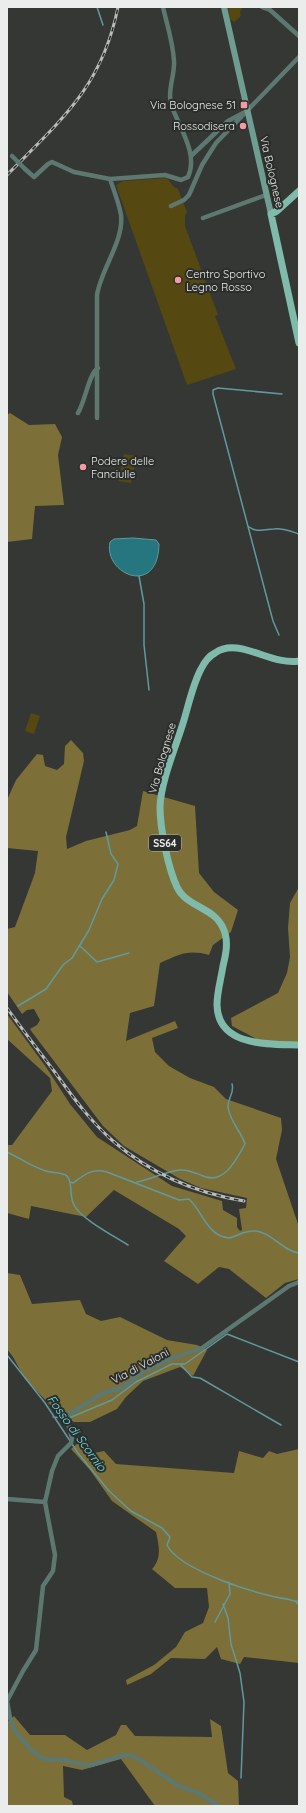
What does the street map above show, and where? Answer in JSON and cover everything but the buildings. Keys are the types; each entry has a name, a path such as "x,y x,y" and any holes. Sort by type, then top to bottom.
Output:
{"main road":[{"name":"Via Bolognese","path":"224,7 299,343"},
{"path":"271,214 277,211 299,191"},
{"name":"Via Bolognese","path":"299,660 289,662 278,661 236,647 222,649 210,657 199,674 164,784 160,807 164,839 177,886 188,900 211,912 217,918 226,935 225,956 217,1006 220,1020 229,1032 247,1040 268,1044 299,1045"}],"street":[{"path":"9,155 34,177 52,162 74,172 110,179 165,175 183,180 189,173 191,156 171,101 174,60 171,34 163,7"},
{"path":"262,7 270,10 299,36"},
{"path":"171,206 184,200 189,195 202,165 213,147 299,57"},
{"path":"191,156 228,121 247,111"},
{"path":"97,418 98,283 116,241 121,221 120,211 110,179"},
{"path":"203,218 266,195"},
{"path":"78,413 84,401 93,371 98,368"},
{"name":"Via di Vaioni","path":"219,1806 200,1794 177,1785 139,1759 130,1756 124,1755 90,1765 83,1765 65,1760 43,1759 30,1749 15,1731 10,1718 7,1701 36,1650 43,1586 52,1571 55,1555 45,1502 52,1471 58,1456 71,1443 72,1438 67,1420 69,1414 103,1393 122,1388 144,1371 175,1357 202,1348 289,1286 299,1282"},
{"path":"7,1499 45,1502"}],"shaded area":[{"path":"228,7 243,7 240,12 241,16 234,22 230,19"},
{"name":"Centro Sportivo Legno Rosso","path":"167,178 174,187 178,189 187,212 185,216 185,226 218,315 215,316 236,369 187,385 116,185 123,181"},
{"path":"10,413 29,425 55,424 62,437 58,455 64,505 35,506 32,539 7,542 7,415"},
{"path":"124,454 137,456 131,483 118,481"},
{"path":"31,713 40,716 34,734 25,731"},
{"path":"71,740 83,753 84,761 66,837 67,849 86,841 130,830 137,826 143,791 195,806 199,873 214,892 238,910 231,932 213,945 209,955 189,953 178,955 160,963 154,1006 130,1013 126,1041 175,1021 178,1028 152,1038 155,1052 169,1066 190,1078 214,1087 226,1099 281,1118 282,1130 276,1159 299,1227 299,1279 285,1283 266,1298 229,1269 219,1267 198,1284 164,1261 186,1236 179,1229 114,1190 86,1217 31,1206 29,1219 7,1213 7,1145 12,1145 52,1091 50,1078 7,1039 7,1014 46,1067 70,1104 97,1137 172,1186 222,1201 223,1210 237,1218 237,1227 240,1231 242,1230 239,1209 246,1208 247,1198 201,1188 180,1179 124,1146 103,1126 30,1029 37,1025 40,1020 34,1009 27,1010 22,1014 7,992 7,929 15,927 35,873 38,851 7,848 7,800 16,780 37,754 43,755 45,766 57,770 64,764 65,746"},
{"path":"299,887 299,1043 262,1042 232,1026 231,1018 278,993 287,973 290,957 288,928 290,903"},
{"path":"7,1273 20,1275 32,1304 80,1300 86,1314 101,1321 120,1317 167,1340 197,1345 207,1350 193,1376 180,1367 143,1381 126,1397 117,1409 90,1422 74,1422 59,1414 25,1379 7,1349"},
{"path":"78,1443 89,1454 104,1451 116,1464 234,1473 239,1451 263,1458 269,1451 277,1454 299,1449 299,1663 244,1657 240,1664 221,1659 217,1647 205,1659 171,1658 151,1674 127,1685 126,1680 154,1665 176,1647 185,1632 203,1623 209,1607 207,1588 175,1588 152,1569 157,1561 159,1552 156,1532 112,1501 90,1470 71,1449"},
{"path":"14,1716 30,1735 65,1735 87,1750 116,1735 121,1725 126,1725 135,1736 212,1737 210,1719 221,1726 228,1773 238,1781 239,1806 155,1806 121,1759 82,1770 63,1766 64,1797 72,1801 73,1806 7,1806 7,1722"}],"water":[{"path":"133,538 156,540 159,544 156,561 150,571 141,576 132,575 122,571 115,563 110,553 110,542 114,539"}],"waterway":[{"path":"97,7 103,25"},
{"path":"279,635 273,621 213,390 218,388 282,394"},
{"path":"249,527 258,530 283,529 299,534"},
{"path":"139,576 144,604 144,645 149,690"},
{"path":"18,1006 46,989 63,965 72,958 89,930 102,899 114,880 118,864 111,854 106,832"},
{"path":"80,946 97,962 129,953"},
{"path":"137,1182 179,1170 188,1171 210,1178 217,1177 223,1174 233,1164 245,1144 229,1112 228,1104 233,1087 232,1084"},
{"path":"7,1152 48,1172 67,1176 70,1182 74,1205 83,1216 128,1245"},
{"path":"70,1182 73,1183 93,1171 107,1172 179,1200 189,1199 210,1228 215,1233 222,1236 229,1238 246,1232 259,1232 271,1237 287,1249 299,1253"},
{"path":"69,1418 112,1400 136,1382 172,1364 185,1364 227,1334 299,1362"},
{"name":"Fosso di Scornio","path":"7,1355 45,1403 78,1453 109,1491 131,1511 162,1528 170,1537 167,1545 174,1554 187,1564 221,1580 259,1593 299,1601"},
{"path":"181,1365 192,1377 200,1378 281,1425"},
{"path":"53,1417 65,1418"},
{"path":"215,1622 230,1594 229,1582"},
{"name":"Fosso di Scornio","path":"296,1602 299,1605"},
{"path":"223,1604 228,1618 231,1644 240,1673 244,1702 241,1778"}],"railway":[{"path":"7,175 62,119 90,81 102,59 111,35 118,7"},
{"path":"7,1008 82,1108 113,1141 142,1163 174,1180 208,1193 244,1201"}],"place":[{"name":"Via Bolognese 51","path":"244,105"},
{"name":"Rossodisera","path":"243,126"},
{"name":"Centro Sportivo Legno Rosso","path":"178,280"},
{"name":"Podere delle Fanciulle","path":"83,467"}]}
